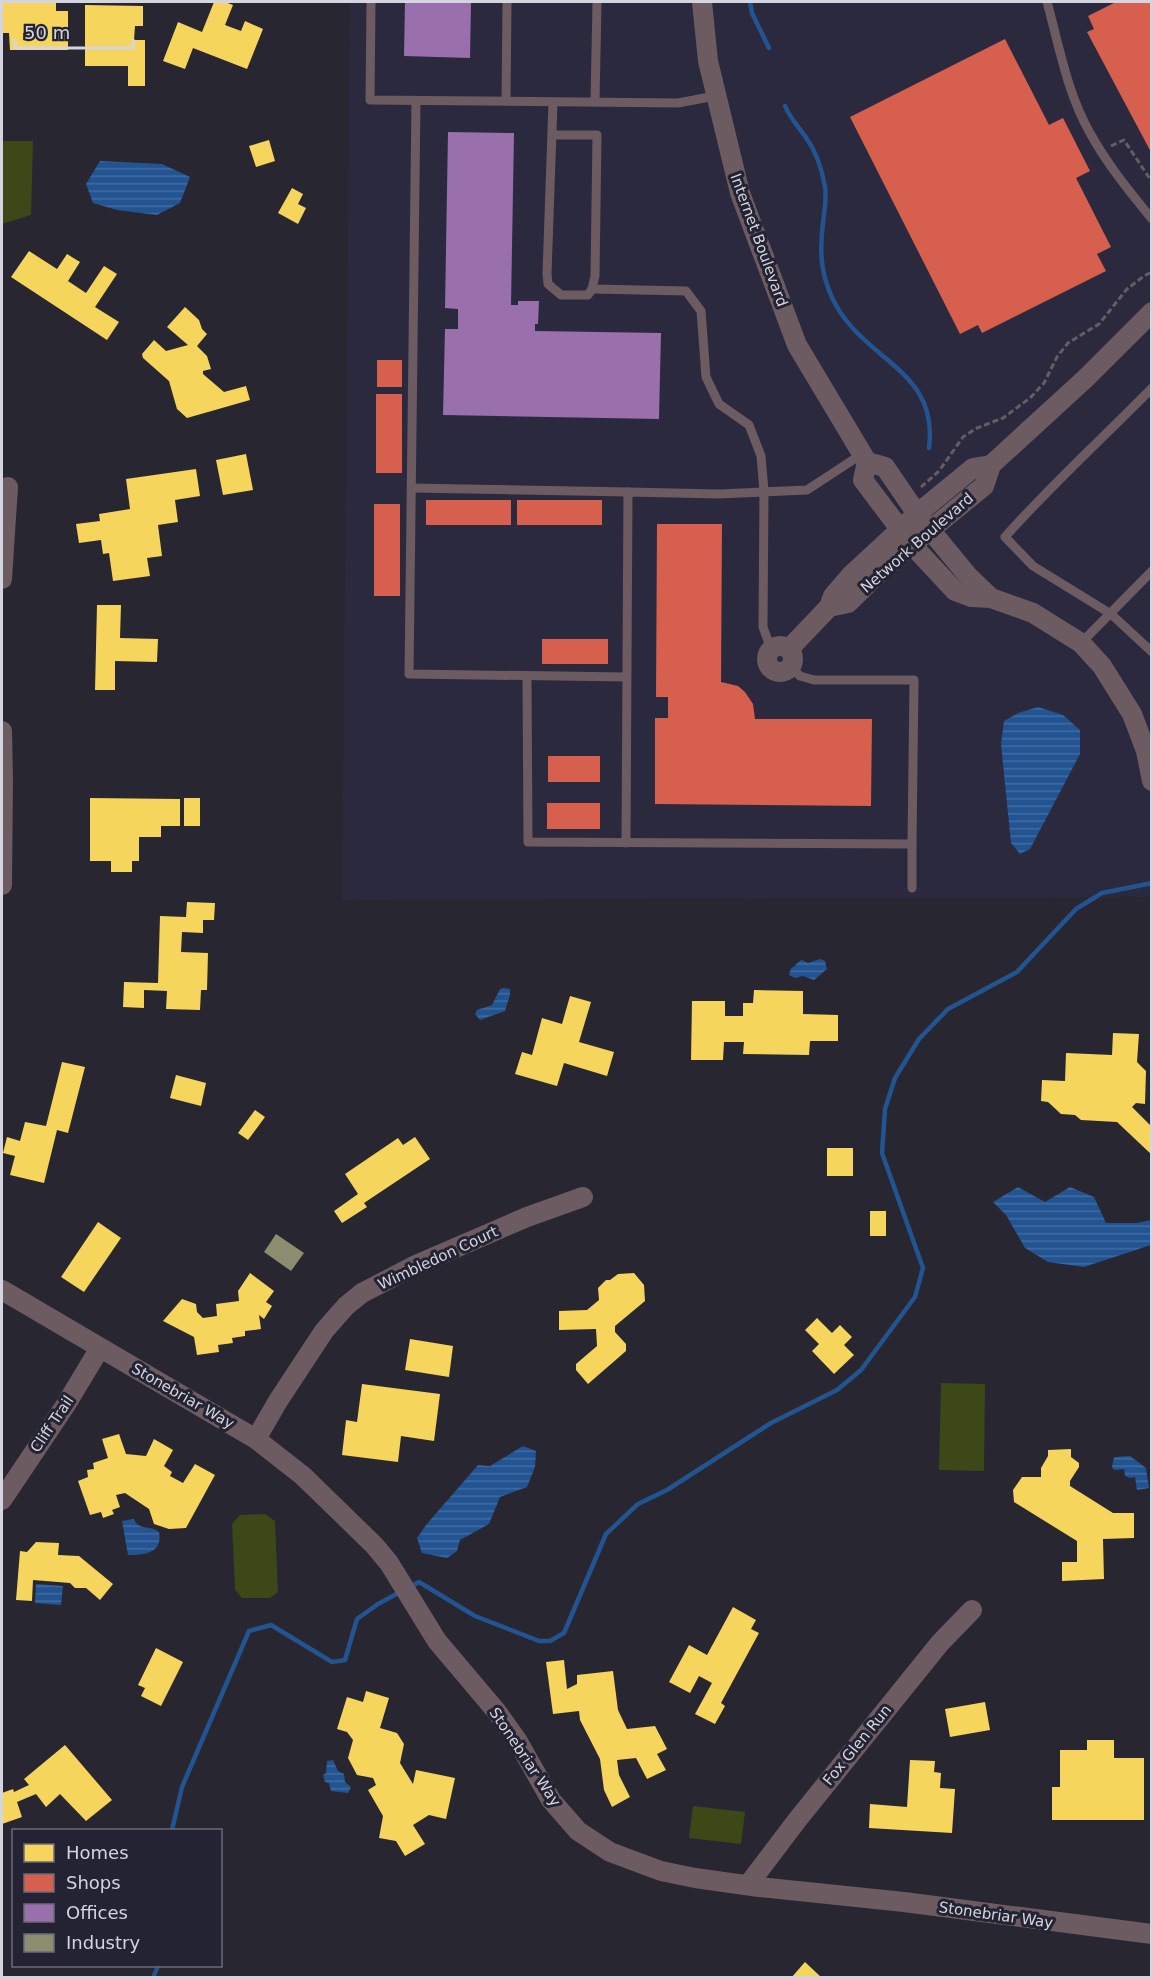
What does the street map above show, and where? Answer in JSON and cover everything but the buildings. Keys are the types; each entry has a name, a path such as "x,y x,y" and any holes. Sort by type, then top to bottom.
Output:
{"street":[{"name":"Internet Boulevard","path":"702,2 708,61 740,193 797,345 864,458 863,480 906,537 955,591 972,597 991,598 1033,613 1081,643 1102,666 1132,714 1149,750 1152,781"},
{"name":"Network Boulevard","path":"784,655 829,607 848,603 887,565 918,514 984,486 992,465 1086,378 1152,312"},
{"name":"Internet Boulevard","path":"864,458 885,467 918,514 969,577 991,598"},
{"path":"2,579 8,487"},
{"path":"2,731 2,885"},
{"name":"Wimbledon Court","path":"256,1439 324,1330 362,1293 417,1265 527,1217 583,1197"},
{"name":"Stonebriar Way","path":"2,1290 256,1439 302,1475 374,1545 388,1563 436,1641 497,1712 517,1740 551,1800 578,1831 610,1852 662,1871 748,1885 1152,1934"},
{"name":"Cliff Trail","path":"2,1500 65,1406 100,1348"},
{"name":"Fox Glen Run","path":"748,1885 798,1818 940,1643 972,1610"}],"lane":[{"path":"371,2 370,100 678,103 715,96"},
{"path":"506,101 507,2"},
{"path":"595,102 597,2"},
{"path":"1047,2 1062,60 1075,100 1089,132 1121,181 1152,219"},
{"path":"416,101 409,674 626,677"},
{"path":"552,135 597,135 595,276 588,295 561,295 548,284 552,135 553,102"},
{"path":"592,289 686,291 701,311 706,377 719,404 749,425 761,456 764,491 763,627 800,676 814,680 914,680 912,888"},
{"path":"1152,388 1098,444 1040,497 1005,537 1033,566 1111,614 1152,652"},
{"path":"412,488 719,494 807,490 864,458"},
{"path":"626,843 628,492"},
{"path":"1081,643 1152,572"},
{"path":"527,676 528,842 912,844"}],"path":[{"path":"1101,150 1124,140 1152,182"},
{"path":"918,514 919,488 939,471 963,436 976,428 1003,418 1030,398 1044,383 1068,343 1100,324 1127,289 1152,272"}],"shaded area":[{"path":"350,2 1151,2 1151,897 342,900"}],"green space":[{"path":"2,141 33,141 31,215 2,224"},
{"path":"941,1383 985,1384 984,1471 939,1470"},
{"path":"265,1514 275,1521 278,1592 270,1598 242,1598 235,1590 232,1524 240,1515"},
{"path":"693,1806 745,1812 741,1844 689,1838"}],"water":[{"path":"100,161 162,164 190,177 180,203 157,215 117,210 93,203 86,184"},
{"path":"1038,707 1063,715 1080,730 1080,754 1030,849 1020,854 1011,843 1001,744 1004,721 1018,713"},
{"path":"820,959 825,961 827,969 814,980 789,975 791,968 800,961 808,963"},
{"path":"500,989 510,989 505,1011 480,1020 475,1014 477,1010 492,1005"},
{"path":"1018,1187 1045,1202 1070,1187 1094,1197 1106,1223 1137,1223 1151,1220 1151,1245 1084,1267 1048,1262 1025,1248 1006,1215 993,1202"},
{"path":"523,1446 536,1451 535,1467 527,1487 500,1497 489,1524 460,1540 457,1551 447,1558 422,1553 417,1538 478,1465 490,1466"},
{"path":"1130,1456 1146,1468 1149,1488 1137,1490 1135,1477 1125,1476 1124,1469 1114,1470 1112,1467 1114,1457"},
{"path":"134,1519 138,1525 159,1532 160,1539 155,1549 146,1553 128,1555 122,1521"},
{"path":"36,1584 63,1586 61,1605 35,1603"},
{"path":"333,1760 338,1771 344,1774 345,1782 351,1787 348,1793 331,1791 329,1783 325,1782 323,1775 326,1773 327,1761"}],"waterway":[{"path":"750,2 752,13 769,48"},
{"path":"785,106 812,148 822,174 826,196 821,256 824,276 832,297 851,326 913,385 923,402 929,422 929,448"},
{"path":"410,1587 419,1582 475,1616 539,1641 550,1641 564,1633 606,1534 638,1504 667,1490 771,1423 837,1390 861,1370 915,1297 923,1268 882,1153 885,1109 895,1078 919,1039 948,1009 1017,972 1076,909 1102,893 1152,883"},
{"path":"172,1829 182,1787 249,1631 271,1625 332,1662 345,1660 357,1619 400,1592"},
{"path":"153,1978 158,1967"}]}
